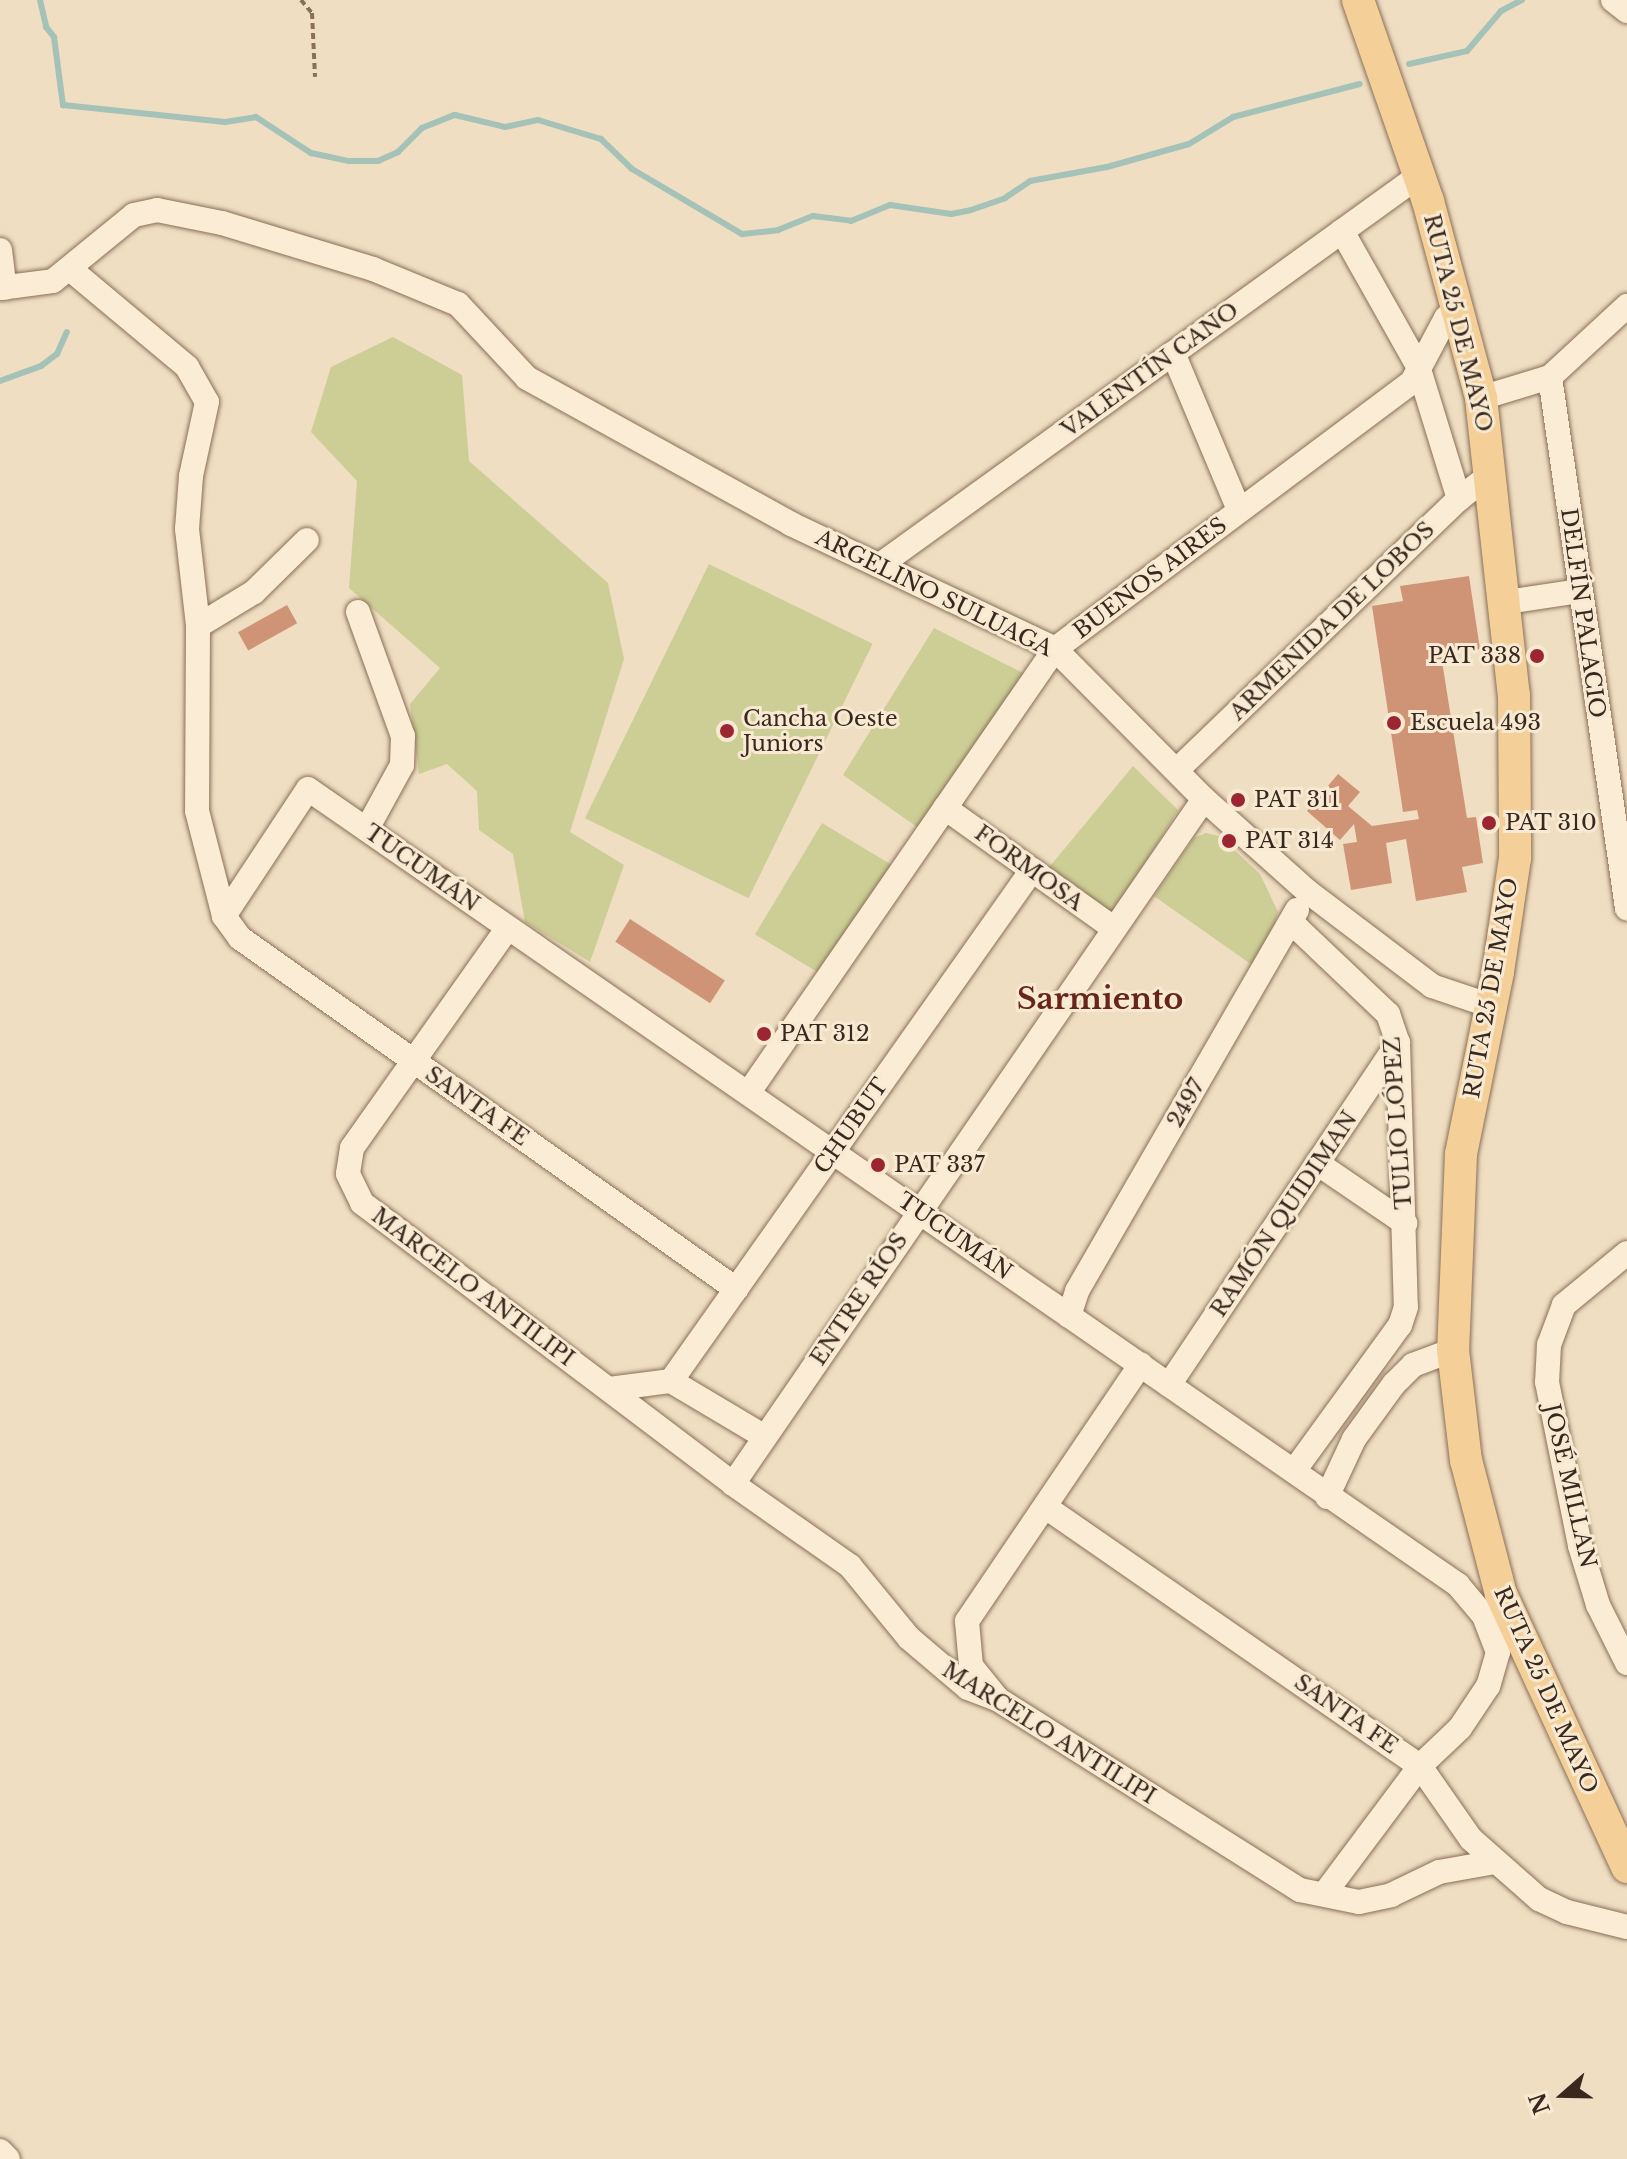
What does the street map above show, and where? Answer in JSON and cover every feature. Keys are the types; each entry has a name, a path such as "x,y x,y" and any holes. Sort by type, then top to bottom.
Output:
{"main road":[{"name":"RUTA 25 DE MAYO","path":"1358,0 1420,175 1481,398 1506,602 1518,773 1515,858 1491,1006 1461,1154 1453,1350 1466,1460 1501,1594 1627,1867"}],"street":[{"name":"VALENTÍN CANO","path":"880,565 1420,175"},
{"name":"ARGELINO SULUAGA","path":"2,288 53,281 134,215 157,210 222,223 373,269 458,304 527,378 791,524 1055,649 1204,799 1307,891 1432,986 1491,1006"},
{"path":"1342,231 1418,366 1459,499"},
{"path":"0,250 2,288"},
{"path":"70,269 187,367 207,402 191,476 187,529 198,626 197,811 224,916"},
{"name":"BUENOS AIRES","path":"749,1092 1055,649 1412,382 1418,366 1458,306"},
{"path":"1481,398 1550,377 1626,309"},
{"path":"1173,353 1239,510"},
{"name":"DELFÍN PALACIO","path":"1550,377 1580,591 1622,844 1627,908"},
{"name":"ARMENIDA DE LOBOS","path":"1177,770 1459,499 1491,474"},
{"path":"198,626 254,592 307,540"},
{"path":"1506,602 1580,591"},
{"path":"358,612 403,736 402,765 367,829"},
{"name":"TUCUMÁN","path":"224,916 308,789 1458,1585 1484,1616 1498,1652 1488,1686 1467,1717 1420,1766"},
{"name":"ENTRE RÍOS","path":"733,1484 1204,799"},
{"name":"FORMOSA","path":"945,808 1113,928"},
{"name":"CHUBUT","path":"671,1381 1032,870"},
{"name":"2497","path":"1069,1316 1077,1291 1307,891"},
{"name":"SANTA FE","path":"224,916 240,938 736,1289"},
{"name":"TULIO LÓPEZ","path":"1291,922 1388,1014 1398,1043 1406,1307 1400,1325 1294,1471"},
{"path":"414,1062 507,929"},
{"name":"RAMÓN QUIDIMAN","path":"1169,1385 1398,1043"},
{"name":"MARCELO ANTILIPI","path":"414,1062 352,1148 348,1174 362,1203 733,1484 850,1566 909,1638 968,1688 999,1700 1300,1890 1359,1902 1391,1895 1439,1872 1495,1862"},
{"name":"TULIO LÓPEZ","path":"1317,1163 1405,1223"},
{"name":"JOSÉ MILLAN","path":"1626,1660 1598,1605 1580,1546 1547,1382 1549,1345 1564,1305 1627,1253"},
{"path":"1327,1497 1354,1439 1394,1384 1427,1357 1453,1350"},
{"path":"999,1700 971,1666 967,1621 1047,1508 1141,1364"},
{"path":"609,1389 671,1381 765,1437"},
{"name":"SANTA FE","path":"1047,1508 1420,1766 1471,1839 1539,1899 1567,1912 1627,1927"},
{"path":"1325,1893 1342,1877 1420,1766"},
{"path":"0,2151 8,2159"}],"path":[{"path":"301,0 312,13 315,77"}],"green space":[{"path":"393,337 462,375 469,461 608,583 624,659 570,832 624,865 590,962 525,922 513,854 479,830 477,791 447,764 419,774 410,704 440,668 349,588 357,481 311,432 331,367"},
{"name":"Cancha Oeste Juniors","path":"709,564 873,644 749,898 585,818"},
{"path":"934,628 1029,676 920,829 843,775"},
{"path":"1133,766 1178,810 1111,919 1046,871"},
{"path":"822,823 892,865 825,977 755,934"},
{"path":"1206,833 1219,836 1260,874 1278,912 1268,949 1255,967 1154,896 1194,838"}],"building":[{"path":"1469,576 1480,649 1441,655 1467,818 1476,817 1483,863 1462,867 1467,892 1416,901 1406,839 1386,843 1392,883 1351,890 1343,844 1357,842 1354,824 1340,840 1307,811 1338,774 1360,792 1348,806 1372,826 1419,819 1417,810 1403,812 1372,606 1403,601 1400,586"},
{"path":"287,605 297,623 248,651 238,632"},
{"path":"630,919 725,981 710,1003 615,942"}],"waterway":[{"path":"40,0 46,27 54,37 63,105 225,122 256,117 311,153 349,161 378,161 398,152 422,128 455,115 505,127 538,120 601,139 632,169 742,234 778,230 813,216 851,221 890,205 951,214 971,210 1005,198 1030,181 1107,167 1189,144 1233,117 1360,84"},
{"path":"1409,64 1467,51 1501,11 1522,0"},
{"path":"0,381 41,366 57,354 67,332"}],"place":[{"name":"PAT 338","path":"1537,656"},
{"name":"Escuela 493","path":"1394,723"},
{"name":"Cancha Oeste Juniors","path":"727,731"},
{"name":"PAT 311","path":"1238,800"},
{"name":"PAT 310","path":"1489,823"},
{"name":"PAT 314","path":"1229,841"},
{"name":"PAT 312","path":"764,1034"},
{"name":"PAT 337","path":"878,1165"}],"district":[{"name":"Sarmiento","path":"1100,999"}]}
